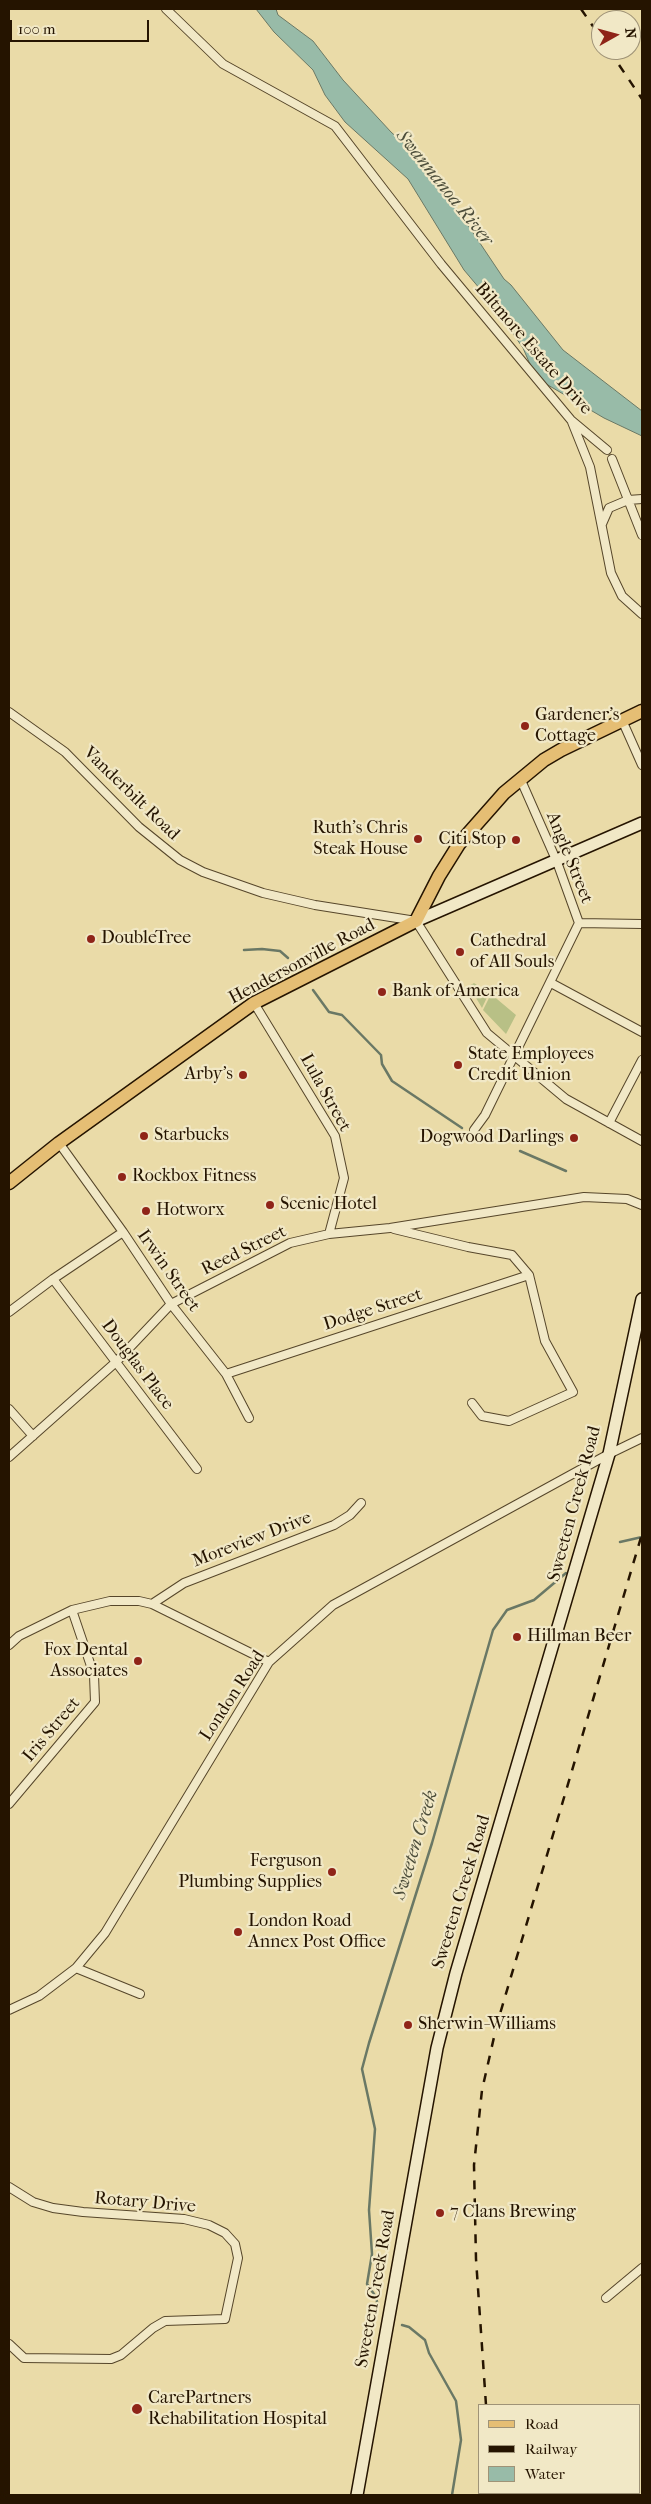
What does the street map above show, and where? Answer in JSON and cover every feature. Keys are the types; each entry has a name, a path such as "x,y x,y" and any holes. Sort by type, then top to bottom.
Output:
{"main road":[{"path":"416,921 439,876 459,844 488,809 520,778 561,750 642,711"},
{"name":"Hendersonville Road","path":"9,1183 59,1143 254,1004 416,921 557,862 642,823"},
{"name":"Sweeten Creek Road","path":"357,2495 437,2048 456,1973 609,1454 641,1307"}],"street":[{"name":"Biltmore Estate Drive","path":"166,9 223,64 335,126 440,264 571,420 608,450"},
{"path":"571,420 590,466 611,572 622,596 642,614"},
{"path":"612,459 642,535"},
{"path":"602,524 610,508 628,500 642,500"},
{"name":"Vanderbilt Road","path":"9,712 65,752 139,827 180,860 203,872 263,893 315,905 416,921"},
{"path":"622,720 642,765"},
{"name":"Angle Street","path":"474,1130 485,1115 579,923 557,862 520,778"},
{"path":"416,921 487,1033 566,1099 642,1141"},
{"path":"579,923 642,924"},
{"path":"551,983 642,1032"},
{"name":"Lula Street","path":"254,1004 335,1136 344,1178 329,1234"},
{"path":"610,1123 642,1060"},
{"name":"Irwin Street","path":"59,1143 123,1232 171,1304 226,1374 249,1418"},
{"name":"Reed Street","path":"9,1457 116,1362 171,1304 290,1243 329,1234 390,1228 584,1196 627,1199 642,1205"},
{"path":"390,1228 468,1247 512,1255 529,1275 545,1341 573,1392 509,1420 482,1416 472,1403"},
{"path":"9,1312 53,1279 123,1232"},
{"name":"Dodge Street","path":"226,1374 529,1275"},
{"name":"Douglas Place","path":"53,1279 197,1469"},
{"path":"9,1409 33,1436"},
{"name":"London Road","path":"9,2010 39,1996 76,1968 105,1933 269,1662 333,1605 609,1454 642,1438"},
{"name":"Moreview Drive","path":"152,1604 184,1583 334,1525 350,1515 362,1503"},
{"path":"9,1645 19,1636 72,1610 110,1601 139,1601 152,1604 269,1662"},
{"name":"Iris Street","path":"9,1804 95,1702 94,1675 72,1610"},
{"path":"76,1968 140,1994"},
{"name":"Rotary Drive","path":"9,2187 33,2202 54,2208 83,2212 184,2219 209,2225 225,2233 235,2244 238,2258 225,2319 165,2321 153,2328 121,2355 111,2359 24,2358 9,2344"},
{"path":"606,2298 642,2268"}],"green space":[{"path":"474,983 489,993 482,1008 469,986"},
{"path":"491,994 516,1015 506,1034 483,1010"}],"water":[{"path":"256,9 276,9 278,15 313,41 343,80 391,132 412,151 422,167 437,179 504,279 511,285 563,350 642,411 642,436 604,418 536,378 523,348 491,302 464,270 408,179 345,122 325,95 313,70 274,32"}],"waterway":[{"path":"244,950 280,951 288,958"},
{"path":"313,990 329,1012 342,1015 381,1055 382,1064 392,1081 462,1128"},
{"path":"520,1151 566,1171"},
{"name":"Sweeten Creek","path":"620,1542 642,1537"},
{"name":"Sweeten Creek","path":"378,2307 376,2297 367,2284 372,2254 369,2210 375,2129 362,2069 432,1843 493,1630 507,1610 534,1600 566,1573"},
{"name":"Sweeten Creek","path":"402,2325 409,2327 425,2340 429,2353 456,2401 461,2440 452,2495"}],"railway":[{"path":"581,9 591,24"},
{"path":"616,60 642,99"},
{"path":"486,2404 476,2259 474,2165 482,2090 497,2024 642,1534"}],"place":[{"name":"Gardener's Cottage","path":"525,726"},
{"name":"Ruth's Chris Steak House","path":"418,839"},
{"name":"Citi Stop","path":"516,840"},
{"name":"DoubleTree","path":"91,939"},
{"name":"Cathedral of All Souls","path":"460,952"},
{"name":"Bank of America","path":"382,992"},
{"name":"State Employees Credit Union","path":"458,1065"},
{"name":"Arby's","path":"243,1075"},
{"name":"Starbucks","path":"144,1136"},
{"name":"Dogwood Darlings","path":"574,1138"},
{"name":"Rockbox Fitness","path":"122,1177"},
{"name":"Scenic Hotel","path":"270,1205"},
{"name":"Hotworx","path":"146,1211"},
{"name":"Hillman Beer","path":"517,1637"},
{"name":"Fox Dental Associates","path":"138,1661"},
{"name":"Ferguson Plumbing Supplies","path":"332,1872"},
{"name":"London Road Annex Post Office","path":"238,1932"},
{"name":"Sherwin-Williams","path":"408,2025"},
{"name":"7 Clans Brewing","path":"440,2213"},
{"name":"CarePartners Rehabilitation Hospital","path":"137,2409"}],"water label":[{"name":"Swannanoa River","path":"444,188"}]}
